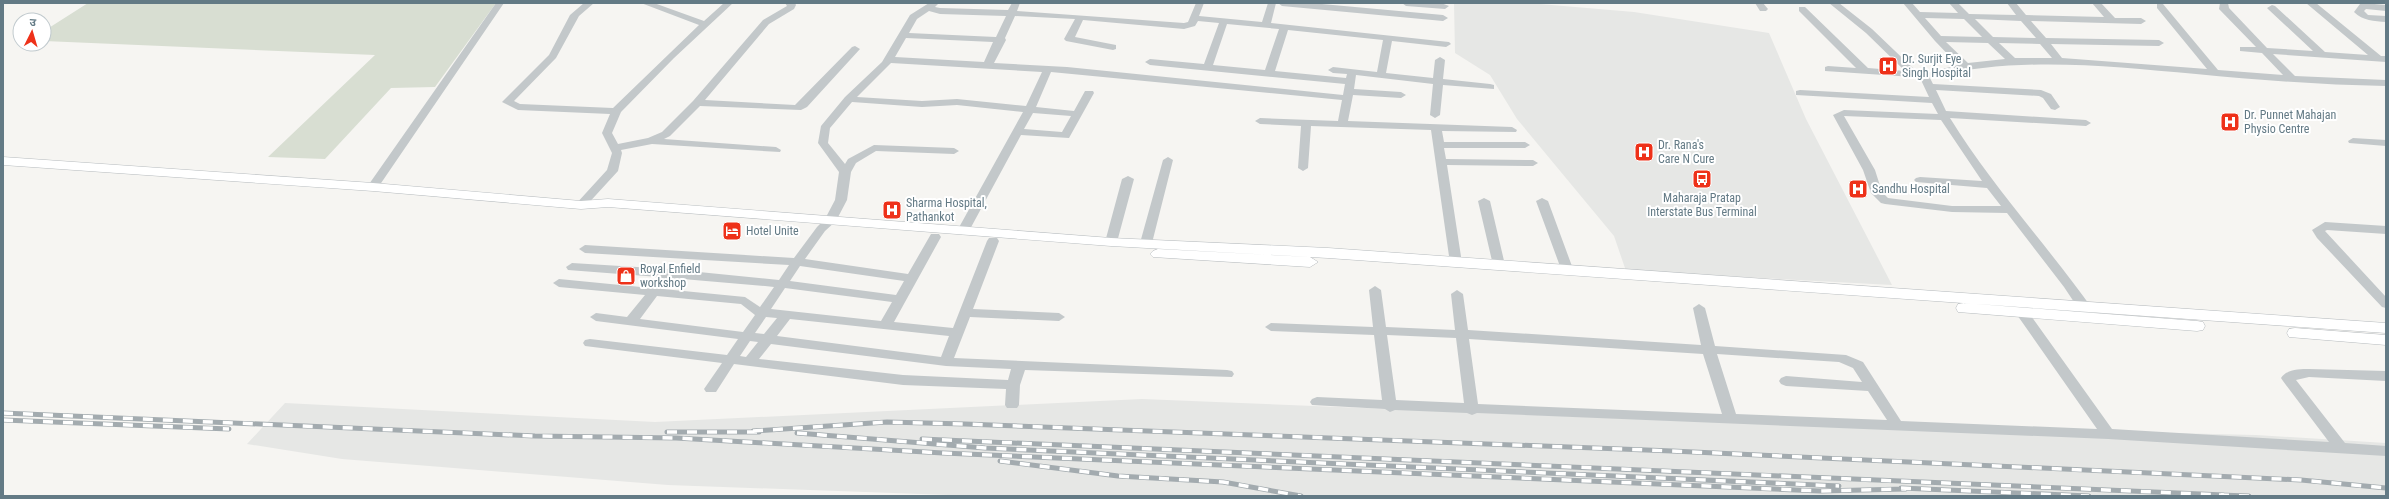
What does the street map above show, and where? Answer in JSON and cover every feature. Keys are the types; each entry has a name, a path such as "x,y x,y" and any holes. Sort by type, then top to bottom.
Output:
{"main road":[{"path":"3,161 373,187 581,205 603,211 667,218 963,231 1111,242 1320,252 1456,263 1567,269 2088,312 2386,340"},
{"path":"826,225 935,237 1130,252 1671,284 2021,312 2088,312 2386,328"}],"street":[{"path":"373,187 500,3"},
{"path":"590,3 575,15 553,56 507,102 518,106 616,111"},
{"path":"645,3 705,24"},
{"path":"581,205 612,171 616,160 615,148 607,132 616,111 705,24 729,3"},
{"path":"615,148 651,141 666,134 697,103 766,22 791,7 792,5 789,3"},
{"path":"988,66 1001,40 1016,3"},
{"path":"845,172 825,147 822,139 825,128 849,99 888,60 902,34 916,13 932,6 940,11 1012,13 1184,26 1192,24 1200,3 1194,3"},
{"path":"1266,24 1272,3"},
{"path":"1282,3 1443,18"},
{"path":"1406,3 1445,6"},
{"path":"1833,3 1869,31 1914,74 1927,83 1957,138 2088,312"},
{"path":"1907,3 1938,39 1966,67"},
{"path":"1953,3 2012,61"},
{"path":"2011,3 2060,60"},
{"path":"2096,3 2112,20"},
{"path":"2224,3 2224,10 2291,78"},
{"path":"2310,3 2384,61"},
{"path":"2160,6 2215,73"},
{"path":"2386,8 2364,6 2359,12 2366,17 2386,19"},
{"path":"2272,8 2323,55"},
{"path":"1802,9 1865,72"},
{"path":"1917,15 2141,21"},
{"path":"1080,18 1069,39 1113,47"},
{"path":"1194,18 1266,24 1446,44"},
{"path":"1207,68 1224,21"},
{"path":"1270,74 1285,26"},
{"path":"902,34 1001,40"},
{"path":"1381,75 1388,38"},
{"path":"1938,39 2159,43"},
{"path":"697,103 797,108 803,105 855,49"},
{"path":"2243,49 2384,61"},
{"path":"888,60 1350,86 1381,75 1490,87"},
{"path":"1435,115 1440,60"},
{"path":"1927,83 1935,73 1966,67 2012,61 2060,60 2215,73 2386,83"},
{"path":"1150,62 1270,74 1401,95"},
{"path":"963,231 1030,108 1048,69"},
{"path":"1828,69 1914,74"},
{"path":"1333,70 1350,86"},
{"path":"1927,83 2041,93 2045,94 2055,106"},
{"path":"1342,124 1350,86"},
{"path":"1017,131 1065,136 1089,93"},
{"path":"1800,93 1936,100"},
{"path":"849,99 922,104 957,102 1030,108 1077,114"},
{"path":"2010,210 1928,207 1885,201 1877,193 1869,170 1838,115 1844,113 1944,116 2086,123"},
{"path":"1260,121 1512,130"},
{"path":"1303,168 1306,123"},
{"path":"1436,127 1456,263"},
{"path":"651,141 776,150"},
{"path":"2353,141 2386,143"},
{"path":"1439,145 1525,145"},
{"path":"711,389 797,262 826,225 841,200 845,172 852,161 874,148 954,151"},
{"path":"1146,243 1168,160"},
{"path":"1442,162 1533,163"},
{"path":"1111,242 1128,179"},
{"path":"1920,180 1992,185"},
{"path":"1484,201 1499,265"},
{"path":"1542,201 1567,269"},
{"path":"2386,230 2325,226 2318,230 2386,304"},
{"path":"885,326 935,237"},
{"path":"946,362 993,241"},
{"path":"584,249 797,262 913,278"},
{"path":"572,267 669,273 782,284 900,299"},
{"path":"630,322 669,273"},
{"path":"559,283 737,300 762,312 957,333"},
{"path":"1375,290 1390,407"},
{"path":"1457,294 1464,334 1472,410"},
{"path":"1699,308 1709,350 1731,419"},
{"path":"2021,312 2108,434"},
{"path":"965,313 1059,317"},
{"path":"750,361 787,314"},
{"path":"596,317 946,362 1227,374"},
{"path":"1271,327 1464,334 1841,358 1858,365 1897,425"},
{"path":"590,343 903,380 989,386 1013,385"},
{"path":"1012,405 1013,385 1019,366"},
{"path":"2341,448 2288,378 2297,374 2309,373 2386,376"},
{"path":"1786,381 1873,387"},
{"path":"1317,402 1390,407 2108,434 2386,451"}],"shaded area":[{"path":"88,3 496,3 435,87 391,88 325,159 268,157 375,55 52,41 52,26"},
{"path":"1454,3 1528,3 1634,12 1769,33 1806,119 1892,285 1626,271 1614,236 1517,119 1490,75 1455,53"},
{"path":"1142,399 1738,423 2256,435 2386,443 2386,496 976,496 668,485 342,459 247,444 285,403 655,422"}],"railway":[{"path":"3,413 535,436 676,438 943,453 1820,491 1906,489"},
{"path":"3,420 229,429"},
{"path":"753,431 887,422 965,424 1672,451 2301,480 2386,488"},
{"path":"667,432 759,432"},
{"path":"797,433 985,448 1839,486"},
{"path":"922,439 2224,495"},
{"path":"1000,461 1118,476 1223,482 1301,496"},
{"path":"1901,488 2089,496"},
{"path":"2219,495 2249,496"}],"place":[{"name":"Dr. Surjit Eye Singh Hospital","path":"1888,66"},
{"name":"Dr. Punnet Mahajan Physio Centre","path":"2230,122"},
{"name":"Dr. Rana's Care N Cure","path":"1644,152"},
{"name":"Maharaja Pratap Interstate Bus Terminal","path":"1702,179"},
{"name":"Sandhu Hospital","path":"1858,189"},
{"name":"Sharma Hospital, Pathankot","path":"892,210"},
{"name":"Hotel Unite","path":"732,231"},
{"name":"Royal Enfield workshop","path":"626,276"}]}
